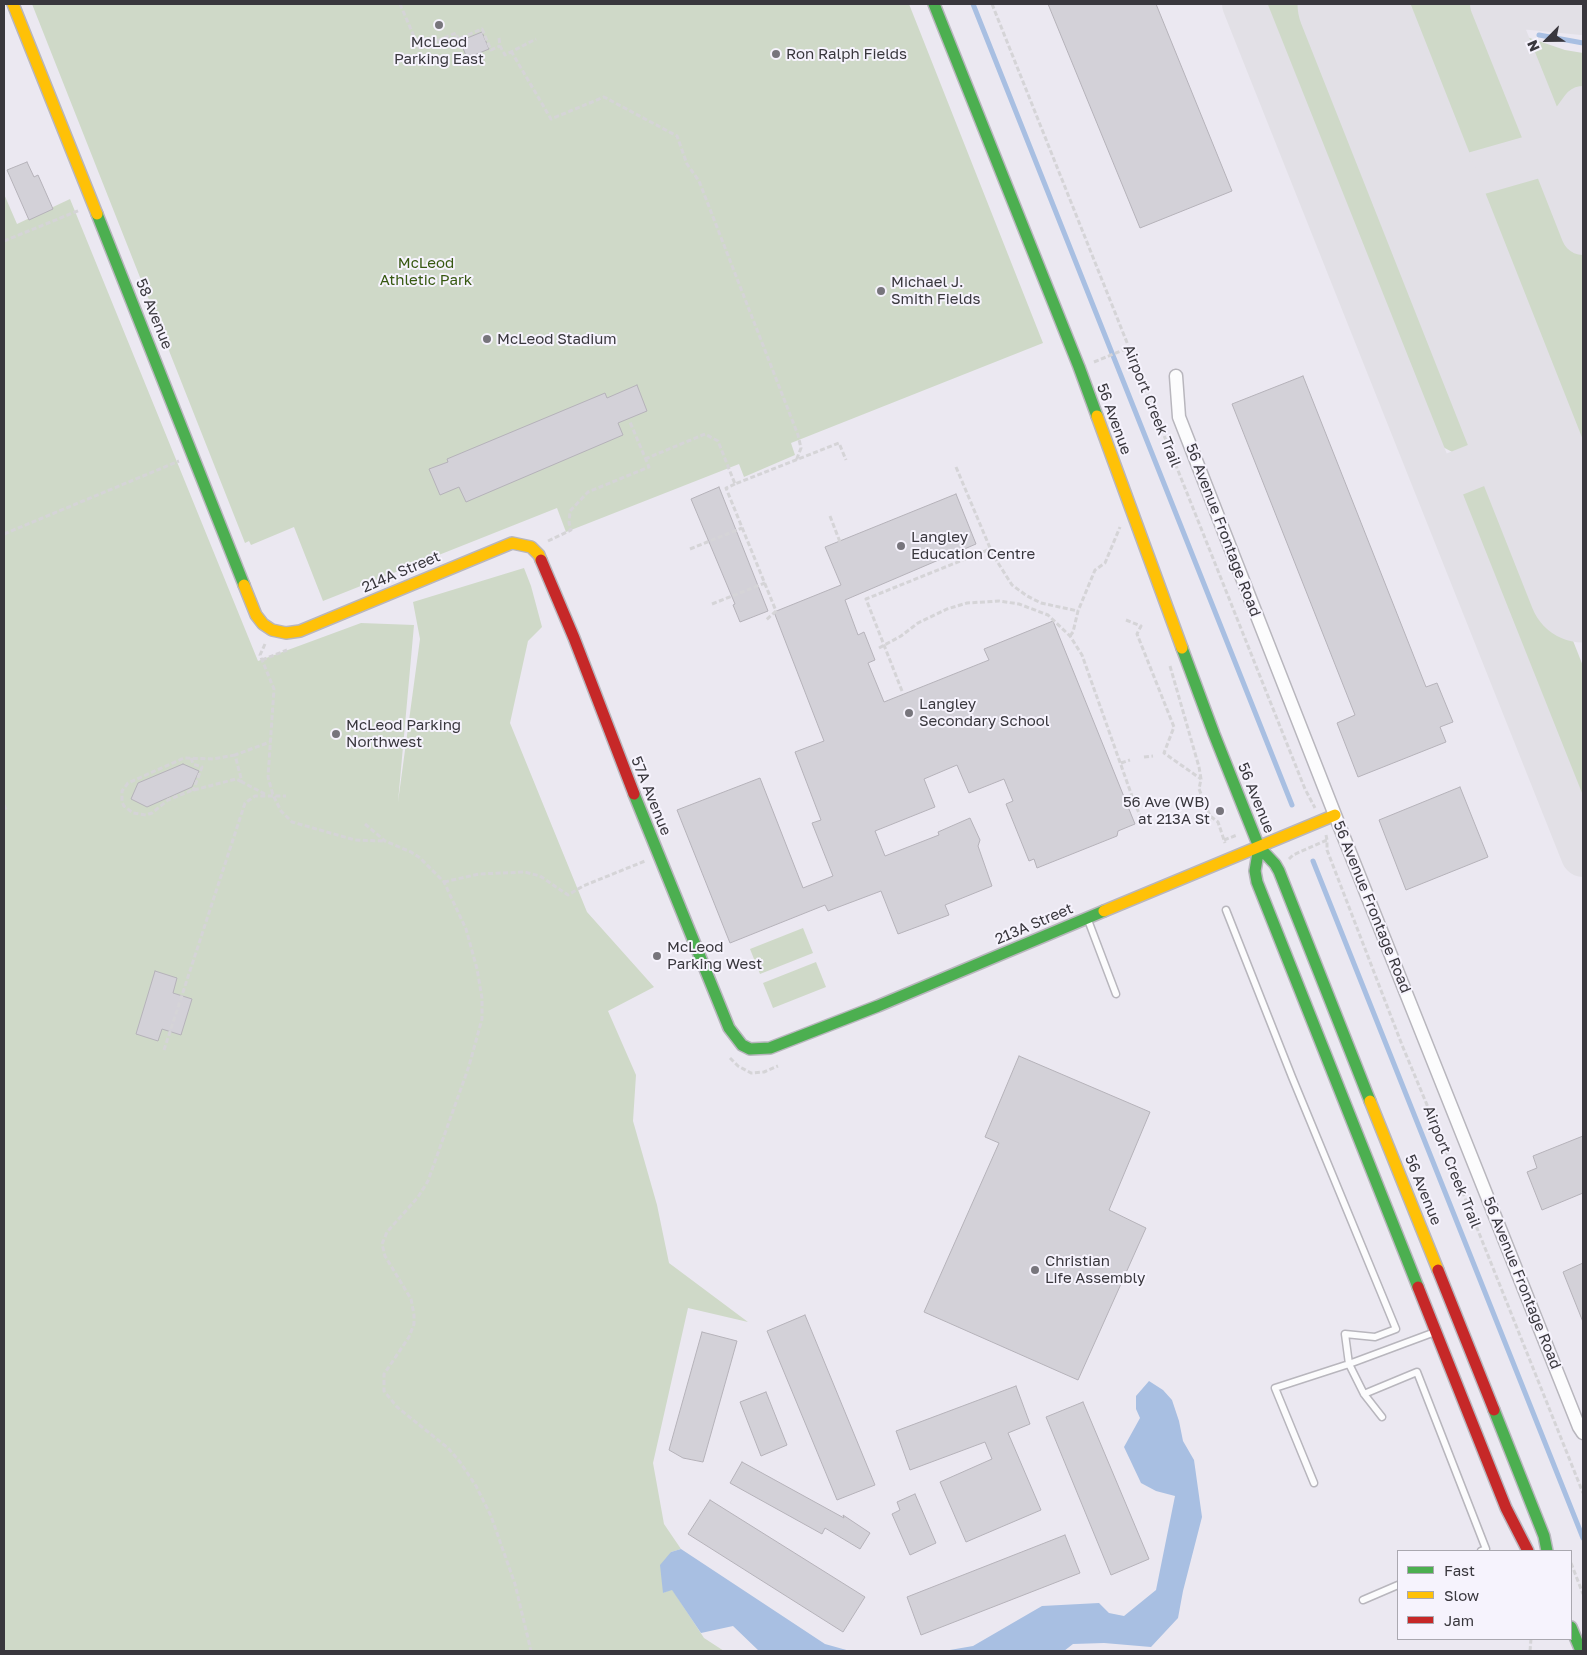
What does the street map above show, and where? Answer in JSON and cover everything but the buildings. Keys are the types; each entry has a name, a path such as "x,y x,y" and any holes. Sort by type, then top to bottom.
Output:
{"main road":[{"name":"58 Avenue","path":"13,4 194,455 256,615 263,624 272,630"},
{"name":"56 Avenue","path":"934,4 1079,367 1214,734 1259,846 1276,864 1279,871 1450,1334 1506,1508 1527,1550"},
{"name":"214A Street","path":"272,630 286,633 300,631 512,543 531,547 539,555"},
{"name":"57A Avenue","path":"539,555 574,638 631,787 729,1028 734,1038 742,1045"},
{"name":"213A Street","path":"742,1045 750,1049 770,1048 878,1006 1335,815"},
{"name":"56 Avenue","path":"1259,846 1256,871 1257,882 1450,1334 1544,1536 1547,1550"},
{"path":"1572,1629 1581,1651"}],"street":[{"name":"56 Avenue Frontage Road","path":"1176,376 1179,417 1335,815 1583,1433"}],"lane":[{"path":"1226,910 1292,1077 1396,1329 1375,1338 1345,1334 1349,1364 1364,1394 1382,1417"},
{"path":"1087,918 1116,994"},
{"path":"1314,1483 1275,1388 1349,1364 1421,1336 1450,1334"},
{"path":"1364,1394 1416,1372 1486,1549 1484,1550"},
{"path":"1363,1600 1397,1585"}],"path":[{"path":"400,4 419,48 456,32 458,39 482,29 491,50 500,46"},
{"name":"Airport Creek Trail","path":"992,4 1304,789 1315,807"},
{"path":"499,38 500,46 505,55 536,39"},
{"path":"511,51 551,119 604,97 676,136 687,164 699,181 798,435 801,448 796,461"},
{"path":"4,241 94,204"},
{"path":"1099,360 1128,348"},
{"path":"546,542 571,530 568,523 570,511 588,492 649,467 630,422"},
{"path":"645,459 705,434 718,441 735,484"},
{"path":"765,621 776,611 726,488 839,443 846,460"},
{"path":"4,534 194,455"},
{"path":"956,467 990,548 1001,571 1012,585 1028,597 1052,607 1078,611"},
{"path":"830,516 840,542"},
{"path":"1070,636 1095,570 1106,563 1120,527"},
{"path":"690,549 742,528"},
{"path":"902,691 866,599 990,548"},
{"path":"712,604 765,583"},
{"path":"1024,605 1028,597"},
{"path":"879,648 918,623 947,608 966,603 999,601 1024,605 1048,615 1070,636 1082,655 1133,800 1145,827"},
{"path":"1048,615 1052,607"},
{"path":"1126,620 1141,626 1137,634 1174,727 1164,754 1201,779"},
{"path":"272,630 260,655 274,689 268,777 273,795 281,811 292,822 355,840 384,841"},
{"path":"262,660 289,649"},
{"path":"1167,658 1201,779 1199,789 1210,816 1218,822 1224,840"},
{"path":"265,794 236,780 193,791 168,800 152,813 140,816 124,806 121,796 128,783 184,758 213,759 234,755 270,742"},
{"path":"234,755 242,782"},
{"path":"1144,757 1153,756"},
{"path":"191,758 193,764 202,767 193,791"},
{"path":"1121,762 1130,760"},
{"path":"164,1050 244,803 255,796 265,794 286,796"},
{"path":"4,805 6,810"},
{"path":"365,824 384,841 416,855 444,882 466,929 477,968 482,998 482,1019 469,1066 428,1181 418,1197 387,1232 382,1244 385,1256 411,1299 414,1315 414,1324 409,1337 384,1374 382,1386 386,1395 397,1407 448,1448 476,1486 491,1516 515,1584 531,1651"},
{"name":"Airport Creek Trail","path":"1293,854 1328,840 1326,850 1402,1045 1583,1493"},
{"path":"444,882 479,874 524,872 540,876 568,895 583,886 641,863"},
{"path":"726,1052 738,1066 751,1072 764,1072 778,1066"},
{"path":"1572,1566 1583,1594"}],"green space":[{"name":"McLeod Athletic Park","path":"32,4 909,4 1043,343 791,443 795,455 744,477 739,464 566,532 557,508 323,601 294,527 251,545 249,541 245,543"},
{"path":"1254,4 1320,4 1486,421 1473,449 1456,454 1428,439"},
{"path":"1381,4 1480,4 1534,140 1527,150 1453,171 1444,165"},
{"path":"1512,32 1565,50 1583,53 1583,99 1575,106 1559,131 1553,134"},
{"path":"1534,169 1583,185 1583,513 1458,196 1461,190"},
{"path":"4,194 17,224 70,199 258,661 361,623 414,625 398,802 420,639 413,602 524,568 542,627 528,641 510,723 587,912 654,987 608,1011 636,1075 633,1121 657,1205 669,1263 748,1322 688,1308 653,1463 664,1524 681,1549 671,1552 663,1593 672,1589 704,1638 724,1651 4,1651"},
{"path":"1481,471 1509,479 1583,666 1583,833 1454,508 1467,477"},
{"path":"803,928 813,953 760,974 750,949"},
{"path":"816,962 826,987 773,1008 763,983"}],"water":[{"path":"1149,1381 1163,1390 1172,1400 1183,1441 1194,1460 1202,1517 1178,1618 1151,1647 1104,1643 1073,1644 1064,1651 944,1651 973,1646 1042,1606 1099,1603 1109,1613 1124,1616 1156,1590 1175,1496 1156,1491 1141,1483 1124,1447 1140,1418 1136,1409 1136,1396"},
{"path":"681,1549 825,1644 850,1651 759,1651 733,1626 701,1633 672,1590 663,1593 660,1565 671,1552"}],"waterway":[{"path":"973,4 1292,805"},
{"path":"1539,35 1583,43"},
{"path":"1313,861 1583,1538"}],"taxiway":[{"path":"1244,4 1583,855"},
{"path":"1492,4 1547,141 1558,150 1560,156 1565,161 1583,171"},
{"path":"1492,4 1583,13"},
{"path":"1425,188 1558,150 1567,130 1583,108"},
{"path":"1548,144 1583,233"},
{"path":"1435,482 1527,445"}],"runway":[{"path":"1352,4 1583,588"}],"traffic: fast":[{"path":"934,4 1097,416"},
{"path":"97,214 244,585"},
{"path":"1182,648 1259,847 1279,871 1370,1101"},
{"path":"634,794 729,1028 742,1045 750,1049 770,1048 878,1006 1104,911"},
{"path":"1259,847 1255,871 1257,882 1418,1287"},
{"path":"1494,1410 1544,1536 1547,1550"},
{"path":"1572,1629 1581,1651"}],"traffic: slow":[{"path":"13,4 97,214"},
{"path":"1097,416 1182,648"},
{"path":"244,585 256,615 263,624 272,630 286,633 300,631 512,543 531,547 541,560"},
{"path":"1104,911 1335,815"},
{"path":"1370,1101 1438,1270"}],"traffic: jam":[{"path":"541,560 574,638 634,794"},
{"path":"1438,1270 1494,1410"},
{"path":"1418,1287 1506,1508 1527,1550"}],"place":[{"name":"McLeod Parking East","path":"439,25"},
{"name":"Ron Ralph Fields","path":"776,54"},
{"name":"Michael J. Smith Fields","path":"881,291"},
{"name":"McLeod Stadium","path":"487,339"},
{"name":"Langley Education Centre","path":"901,546"},
{"name":"Langley Secondary School","path":"909,713"},
{"name":"McLeod Parking Northwest","path":"336,734"},
{"name":"56 Ave (WB) at 213A St","path":"1220,811"},
{"name":"McLeod Parking West","path":"657,956"},
{"name":"Christian Life Assembly","path":"1035,1270"}]}
